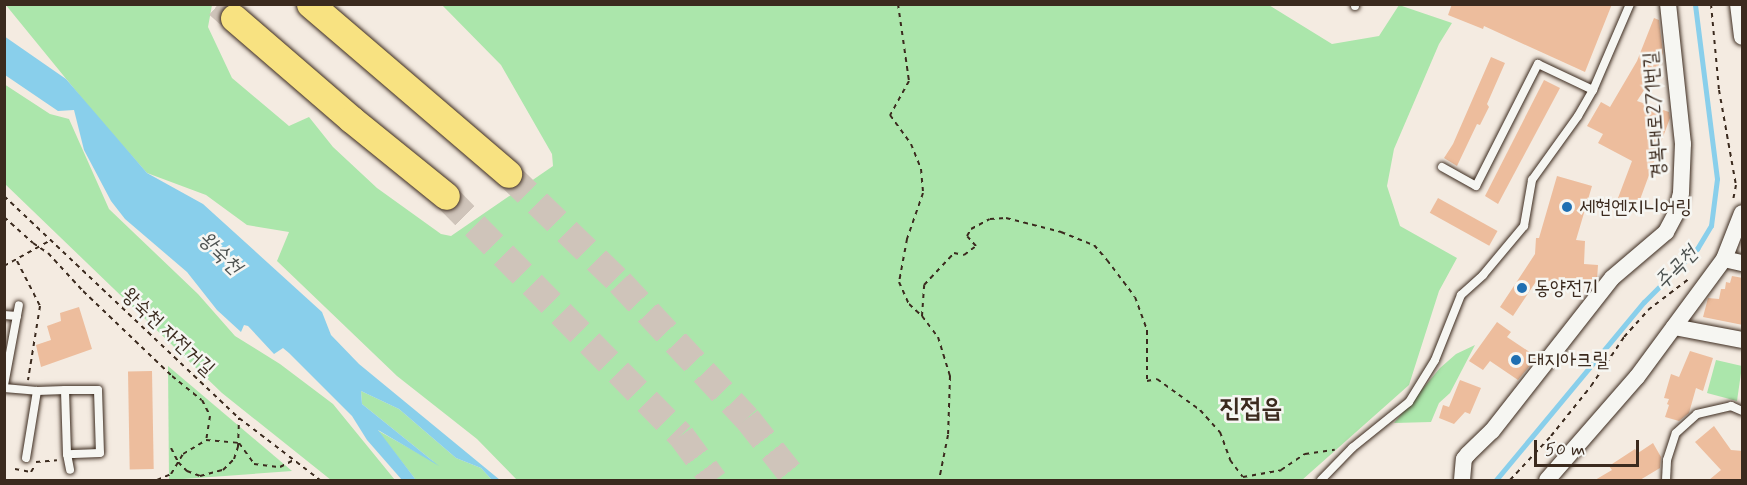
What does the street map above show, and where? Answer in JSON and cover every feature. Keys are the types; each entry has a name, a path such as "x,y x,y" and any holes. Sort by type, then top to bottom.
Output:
{"highway":[{"path":"310,4 508,174"},
{"path":"234,18 351,119 446,196"}],"street":[{"name":"경복대로271번길","path":"1462,473 1464,459 1492,431 1612,278 1666,232 1672,222 1681,193 1683,144 1668,4"},
{"path":"1738,4 1742,30"},
{"path":"1547,480 1637,377 1724,259 1743,213"},
{"path":"1724,259 1743,262"},
{"path":"1674,327 1743,340"}],"lane":[{"name":"경복대로271번길","path":"1322,480 1352,448 1409,402 1435,360 1461,295 1484,275 1524,226 1532,180 1578,116 1593,90 1630,4"},
{"path":"1442,167 1476,186 1539,64 1593,90"},
{"path":"19,305 7,357 4,387 26,391 98,390 100,453 67,454"},
{"path":"4,315 17,316"},
{"path":"64,390 70,471"},
{"path":"26,458 36,391"},
{"path":"1666,480 1666,460 1676,433 1697,414 1731,406 1743,411"}],"path":[{"path":"898,4 909,81 890,115 912,144 921,169 923,193 908,239 899,282 909,304 922,316 938,337 950,376 948,435 939,480"},
{"name":"왕숙천 자전거길","path":"4,196 239,418 320,480"},
{"path":"4,217 48,253 83,291 172,376 202,400 210,416 206,440"},
{"path":"922,316 924,285 954,253 964,255 976,246 968,236 971,229 990,219 1006,218 1061,232 1094,244 1135,297 1147,330 1147,381 1157,379 1200,410 1220,432 1230,460 1243,477 1281,470 1305,454 1352,448"},
{"path":"4,266 17,261 51,240"},
{"path":"17,261 40,306 26,391"},
{"path":"171,448 177,460 188,471 200,476 212,475 223,470 234,459 239,443 239,418"},
{"path":"157,480 171,474 177,460 206,440 239,443 254,464 280,467 295,459"},
{"path":"15,469 31,472 36,462 54,462 67,454"}],"green space":[{"path":"5,4 212,5 208,27 232,78 289,126 309,117 333,147 377,188 441,234 451,236 553,166 552,154 501,65 442,5 1267,4 1332,44 1379,36 1399,5 1452,23 1439,44 1394,149 1387,186 1400,226 1457,258 1439,291 1409,385 1302,480 517,480 477,439 397,376 277,261 289,232 247,225 206,195 147,173 94,113"},
{"path":"4,84 50,114 69,119 109,209 198,294 235,336 280,364 333,404 395,480 331,480 222,393 5,184"},
{"path":"1475,345 1450,393 1439,403 1431,422 1394,423 1440,368 1456,354"},
{"path":"1716,360 1742,366 1737,401 1707,393"},
{"path":"168,366 292,471 169,480"},
{"path":"361,391 399,409 456,458 481,468 492,480 416,480 377,430 434,462 362,404"}],"water":[{"name":"왕숙천","path":"4,36 66,79 147,173 203,204 322,312 331,335 359,364 500,480 492,480 481,468 456,458 399,409 361,391 362,404 439,466 378,430 416,480 402,480 367,440 352,416 289,353 283,348 274,354 248,326 244,325 241,332 217,310 187,272 125,219 111,201 84,150 74,110 58,111 5,75"}],"building":[{"path":"1452,4 1612,4 1585,72 1484,26 1483,29 1448,15"},
{"path":"1654,18 1659,20 1663,53 1657,70 1637,101 1669,112 1670,118 1638,205 1618,198 1632,161 1598,143 1603,134 1587,126 1601,102 1610,107 1637,61"},
{"path":"1491,57 1505,63 1487,104 1489,107 1480,125 1477,124 1457,166 1444,158 1453,144"},
{"path":"1544,80 1560,88 1498,204 1485,196"},
{"path":"1557,176 1592,186 1576,240 1585,241 1584,264 1598,265 1597,280 1594,284 1537,280 1513,316 1500,307 1535,254 1536,238 1539,238"},
{"path":"1438,198 1497,231 1489,246 1430,213"},
{"path":"1732,276 1743,278 1743,325 1703,317 1708,298 1719,299 1721,289 1725,289 1726,282 1730,283"},
{"path":"79,307 92,349 41,367 36,345 51,340 47,326 61,321 60,313"},
{"path":"1497,322 1511,332 1507,337 1537,357 1518,380 1490,361 1483,370 1469,361"},
{"path":"1690,351 1713,358 1703,391 1696,388 1689,413 1679,421 1665,417 1669,399 1664,398 1671,374 1679,377"},
{"path":"128,371 152,371 154,469 130,469"},
{"path":"1460,380 1481,388 1470,414 1465,412 1454,424 1439,418 1443,405 1449,407"},
{"path":"1714,426 1731,450 1743,451 1743,480 1709,480 1721,470 1695,442"},
{"path":"1653,443 1661,457 1660,468 1640,480 1595,480 1612,470 1609,466 1635,449 1638,453"}],"waterway":[{"name":"주곡천","path":"1496,480 1644,302 1697,249 1711,226 1717,179 1695,4"}],"tunnel":[{"path":"218,4 234,18"},
{"path":"508,174 620,282 747,418 796,480"},
{"path":"446,196 681,435 714,480"}],"place":[{"name":"세현엔지니어링","path":"1567,207"},
{"name":"동양전기","path":"1522,288"},
{"name":"대지아크릴","path":"1516,360"}],"district":[{"name":"진접읍","path":"1251,410"}]}
